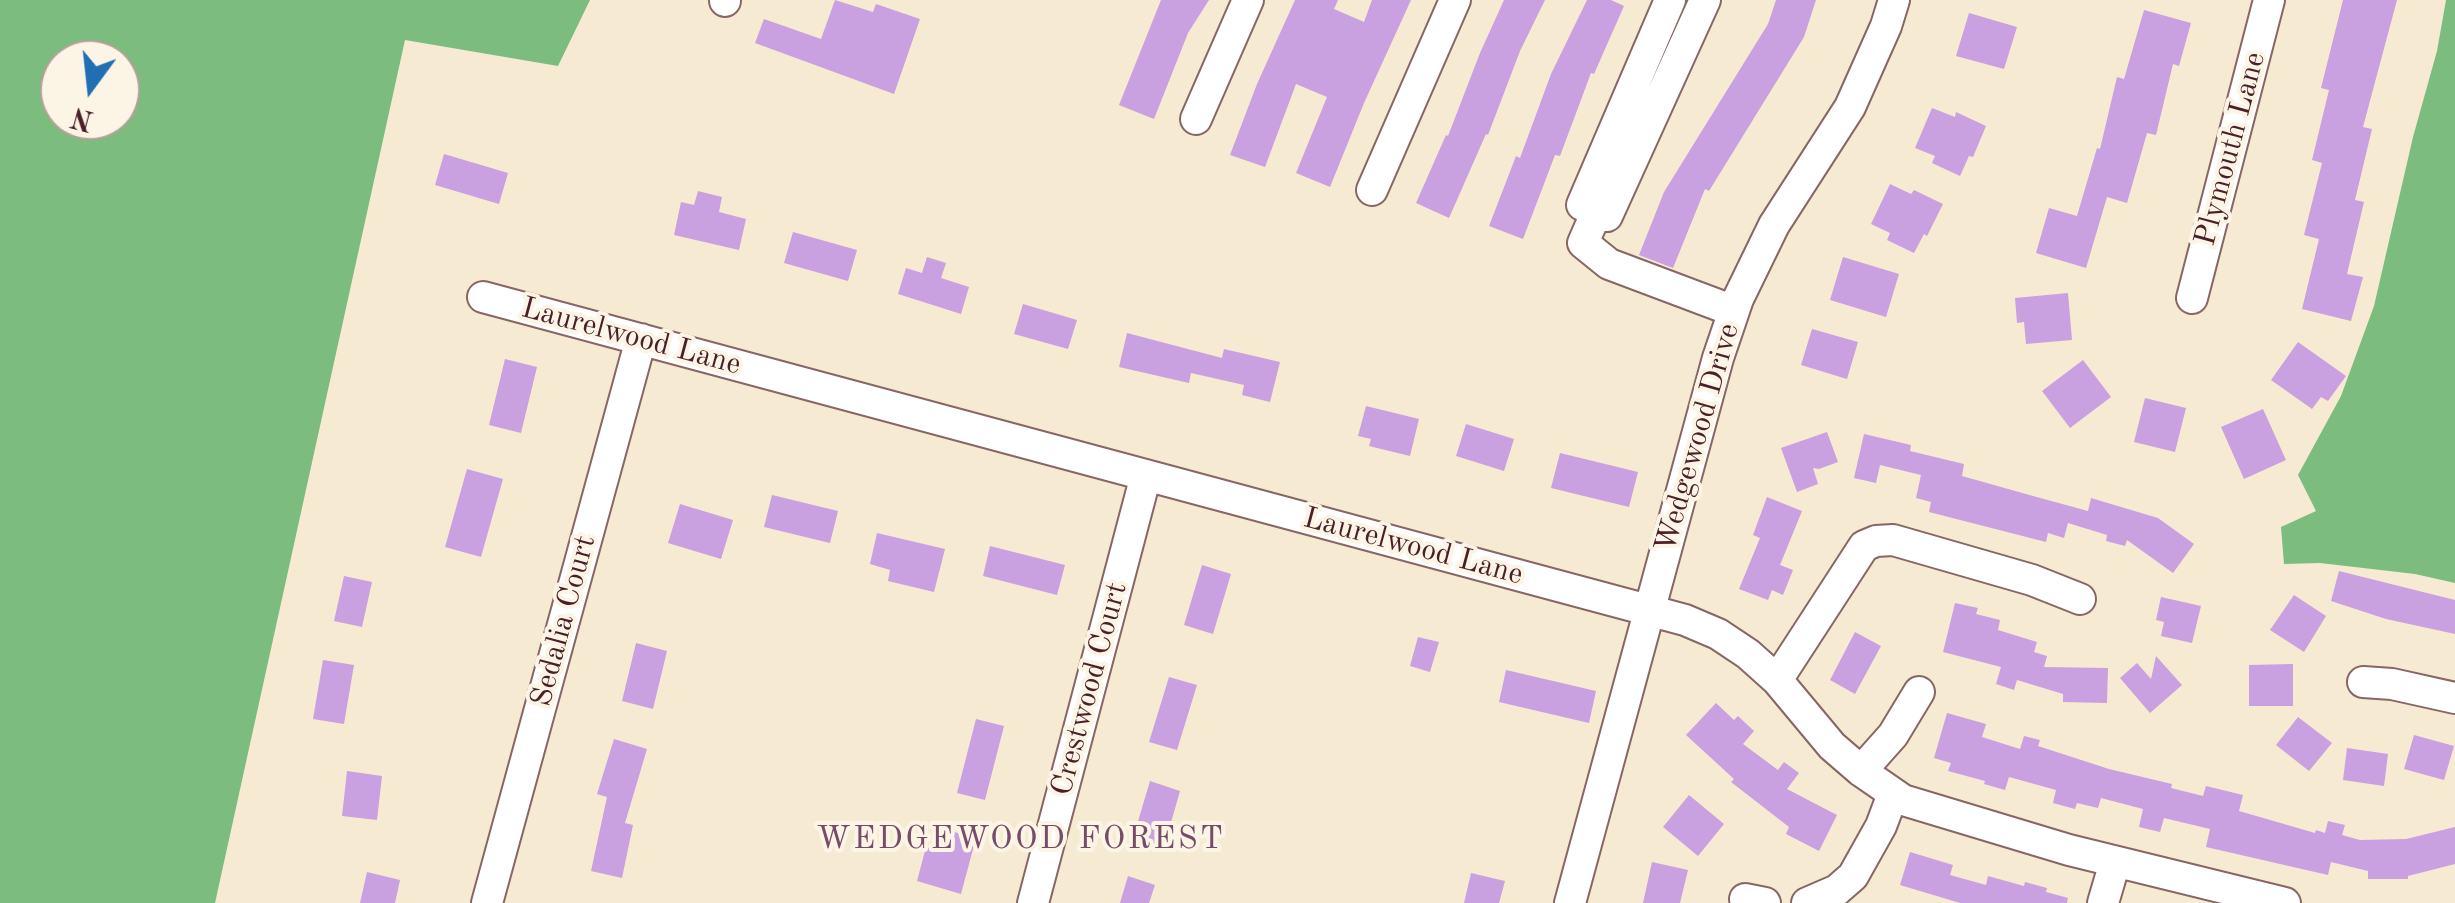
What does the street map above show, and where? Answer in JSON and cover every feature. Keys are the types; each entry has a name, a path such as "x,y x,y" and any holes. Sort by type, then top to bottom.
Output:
{"street":[{"path":"1196,120 1248,0"},
{"path":"1372,190 1456,0"},
{"path":"1670,0 1582,205 1607,216 1704,0"},
{"name":"Wedgewood Drive","path":"1570,903 1718,358 1734,312 1774,225 1850,107 1894,0"},
{"name":"Plymouth Lane","path":"2192,298 2270,0"},
{"path":"1596,211 1583,243 1609,264 1734,312"},
{"name":"Laurelwood Lane","path":"483,298 1685,620 1718,634 1748,654 1778,680 1832,746 1861,772 1903,800 2115,862 2284,903"},
{"name":"Sedalia Court","path":"487,903 641,339"},
{"name":"Crestwood Court","path":"1033,903 1146,475"},
{"path":"1778,680 1859,538 1894,540 2032,580 2080,599"},
{"path":"2364,682 2455,698"},
{"path":"1861,772 1893,735 1919,692"},
{"path":"1807,903 1838,890 1853,876 1881,826 1893,794"},
{"path":"2103,903 2115,862"}],"green space":[{"path":"0,0 590,0 558,66 405,40 215,903 0,903"},
{"path":"2446,0 2455,0 2455,583 2415,574 2320,563 2284,564 2281,527 2316,511 2298,475 2341,396 2374,306"}],"building":[{"path":"835,0 873,12 876,4 920,19 894,94 755,43 764,19 821,39"},
{"path":"1161,0 1209,0 1188,33 1154,119 1119,105"},
{"path":"1295,0 1338,0 1334,9 1364,22 1372,0 1411,0 1330,187 1296,173 1327,97 1296,84 1265,167 1230,155"},
{"path":"1504,0 1545,0 1449,218 1416,203"},
{"path":"1587,0 1611,0 1624,6 1594,74 1591,73 1560,156 1555,155 1523,239 1489,226 1516,156 1520,158 1551,74"},
{"path":"1776,0 1816,0 1804,37 1709,191 1705,189 1673,268 1639,255 1664,192 1768,24"},
{"path":"2343,0 2397,0 2363,127 2372,129 2355,200 2364,202 2347,274 2363,277 2351,321 2302,309 2319,239 2304,235 2322,163 2312,160 2329,90 2321,88"},
{"path":"2144,10 2191,23 2179,66 2173,64 2156,135 2147,133 2127,203 2107,197 2086,268 2036,253 2049,208 2077,216 2097,148 2100,149 2117,77 2124,79"},
{"path":"1969,13 2017,27 2004,69 1956,56"},
{"path":"1932,108 1955,117 1956,112 1986,126 1960,176 1932,163 1935,156 1915,148"},
{"path":"444,154 508,173 499,204 435,185"},
{"path":"1890,184 1943,204 1914,253 1887,240 1890,233 1871,224"},
{"path":"698,191 722,197 719,212 746,219 739,250 674,235 681,202 694,205"},
{"path":"793,232 857,250 848,281 784,263"},
{"path":"927,257 946,263 941,278 969,287 961,314 898,294 906,268 922,273"},
{"path":"1843,257 1899,274 1886,317 1830,300"},
{"path":"2068,293 2072,340 2026,344 2024,322 2017,323 2015,298"},
{"path":"1023,304 1077,320 1068,349 1014,334"},
{"path":"1812,329 1858,342 1847,379 1801,365"},
{"path":"1127,333 1222,358 1224,349 1280,362 1270,402 1242,395 1244,385 1191,373 1189,383 1119,367"},
{"path":"2298,342 2346,376 2328,401 2321,397 2312,409 2271,380"},
{"path":"505,359 537,367 521,433 489,425"},
{"path":"2083,360 2111,397 2070,428 2042,391"},
{"path":"2145,398 2186,408 2175,452 2134,442"},
{"path":"1366,406 1419,419 1410,456 1369,446 1371,439 1358,436"},
{"path":"2263,409 2286,460 2244,479 2221,427"},
{"path":"1466,424 1514,439 1504,471 1456,456"},
{"path":"1827,432 1838,462 1813,468 1818,484 1797,492 1781,448"},
{"path":"1864,434 1911,445 1910,451 1964,464 1962,476 2088,511 2091,498 2158,518 2194,544 2173,573 2127,540 2125,546 2106,541 2107,535 2068,523 2064,538 2048,533 2046,542 1929,512 1931,502 1916,498 1921,475 1880,465 1876,483 1854,478"},
{"path":"1560,453 1638,472 1629,507 1551,488"},
{"path":"467,469 503,479 481,557 445,547"},
{"path":"772,495 838,511 830,543 764,527"},
{"path":"1767,497 1802,511 1780,565 1793,570 1783,595 1772,590 1768,600 1739,589 1760,538 1753,535"},
{"path":"680,504 733,520 721,559 668,543"},
{"path":"877,533 945,549 934,592 888,581 890,570 870,564"},
{"path":"990,546 1065,565 1057,595 983,576"},
{"path":"1202,565 1231,574 1213,634 1184,625"},
{"path":"2339,571 2455,600 2455,634 2386,619 2331,601"},
{"path":"344,576 372,582 362,627 334,621"},
{"path":"2294,595 2326,616 2304,652 2270,630"},
{"path":"2161,597 2201,606 2192,643 2161,636 2164,622 2156,620"},
{"path":"1955,603 1978,608 1976,614 2000,620 1998,630 2037,642 2034,652 2047,656 2044,667 2108,668 2107,703 2063,702 2063,694 2017,680 2014,690 1996,684 2001,667 1943,652"},
{"path":"1855,632 1881,646 1855,694 1830,680"},
{"path":"1418,637 1439,642 1430,672 1410,666"},
{"path":"636,643 667,651 653,709 622,701"},
{"path":"2156,656 2182,685 2150,713 2120,678 2137,663 2151,679"},
{"path":"323,660 354,665 344,724 313,719"},
{"path":"2293,664 2293,706 2249,706 2249,665"},
{"path":"1506,670 1596,691 1589,723 1499,702"},
{"path":"1169,677 1197,685 1177,750 1149,742"},
{"path":"1716,703 1734,720 1738,716 1754,731 1743,744 1778,770 1784,762 1799,773 1787,789 1837,815 1819,851 1786,834 1789,827 1731,782 1734,779 1686,735"},
{"path":"1947,713 1986,724 1982,737 2020,749 2024,736 2040,740 2038,746 2172,784 2171,788 2203,796 2206,786 2243,795 2239,811 2315,833 2325,833 2328,821 2345,825 2342,835 2360,840 2406,839 2455,827 2455,864 2408,879 2368,879 2368,871 2331,862 2328,875 2206,847 2210,829 2164,818 2160,832 2139,827 2143,809 2101,798 2098,808 2077,803 2075,809 2053,803 2056,790 2009,777 2005,790 1984,784 1985,781 1948,771 1951,763 1934,758"},
{"path":"2298,717 2332,743 2309,771 2276,745"},
{"path":"976,719 1004,726 985,800 957,793"},
{"path":"2414,735 2454,746 2444,780 2404,769"},
{"path":"614,739 647,749 625,823 633,825 622,878 591,871 607,797 597,794"},
{"path":"2347,748 2388,754 2384,786 2343,780"},
{"path":"347,771 382,776 377,820 342,816"},
{"path":"1150,781 1180,791 1164,847 1133,838"},
{"path":"1689,795 1724,824 1698,856 1663,827"},
{"path":"947,830 976,838 961,894 917,881 926,847 941,851"},
{"path":"1910,852 1953,865 1950,875 1986,885 1988,876 2024,886 2025,882 2068,898 2067,903 1960,903 1900,885"},
{"path":"1652,862 1688,870 1680,903 1643,903"},
{"path":"367,872 400,880 395,903 360,903"},
{"path":"1471,873 1505,881 1499,903 1464,903"},
{"path":"1128,876 1155,885 1149,903 1120,903"}],"district":[{"name":"WEDGEWOOD FOREST","path":"1021,840"}]}
